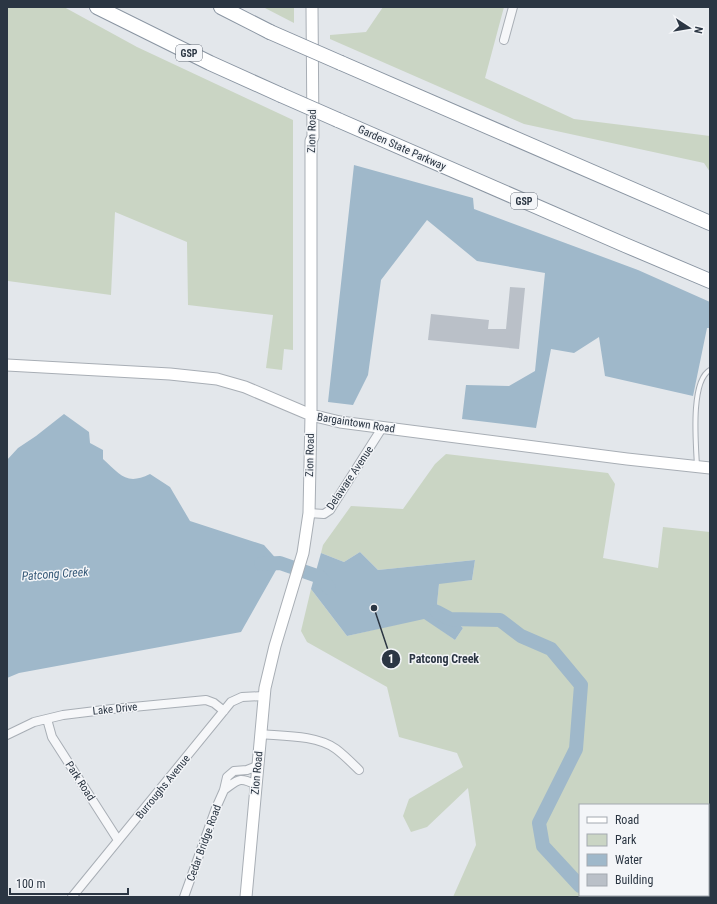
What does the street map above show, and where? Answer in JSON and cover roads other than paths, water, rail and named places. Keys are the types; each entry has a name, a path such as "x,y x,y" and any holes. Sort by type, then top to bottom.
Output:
{"highway":[{"name":"Garden State Parkway","path":"97,7 210,63 281,95 617,242 710,281"},
{"path":"221,7 270,32 340,63 710,223"}],"street":[{"name":"Zion Road","path":"246,897 264,696 275,646 299,567 309,513 311,415 312,7"},
{"path":"504,40 513,7"},
{"name":"Bargaintown Road","path":"7,365 170,374 217,379 245,387 311,415 340,422 619,458 710,468"},
{"name":"Delaware Avenue","path":"309,513 324,514 330,510 382,428"},
{"name":"Burroughs Avenue","path":"72,897 231,702 239,697 264,696"},
{"name":"Lake Drive","path":"7,735 34,722 47,718 112,709 204,700 214,703 224,711"},
{"name":"Park Road","path":"47,718 52,737 118,840"},
{"path":"260,734 312,739 324,743 335,749 359,770"},
{"name":"Cedar Bridge Road","path":"184,897 224,790 226,780 230,773 257,766"},
{"path":"224,790 234,781 240,780 246,780 256,785"}],"lane":[{"path":"697,466 697,398 702,379 706,372 710,370"}],"water":[{"path":"354,165 473,198 474,209 638,270 710,302 710,328 707,328 693,396 605,376 599,337 574,353 551,349 536,428 462,419 466,385 509,386 535,371 545,273 477,261 427,220 381,280 368,375 353,405 328,402"},
{"path":"64,414 89,432 90,443 103,450 103,459 119,474 124,477 135,479 150,474 170,487 190,521 264,545 280,563 241,632 19,673 7,678 7,460 18,448"},
{"path":"360,552 378,570 475,560 472,580 439,584 437,604 463,628 455,640 424,619 347,636 311,589 321,553 344,562"}],"waterway":[{"name":"Patcong Creek","path":"261,564 280,563 320,577 329,588"},
{"name":"Patcong Creek","path":"437,612 450,619 500,620 521,636 551,649 581,685 576,749 539,823 543,846 579,885"}],"place":[{"name":"Patcong Creek","path":"374,608"}]}
